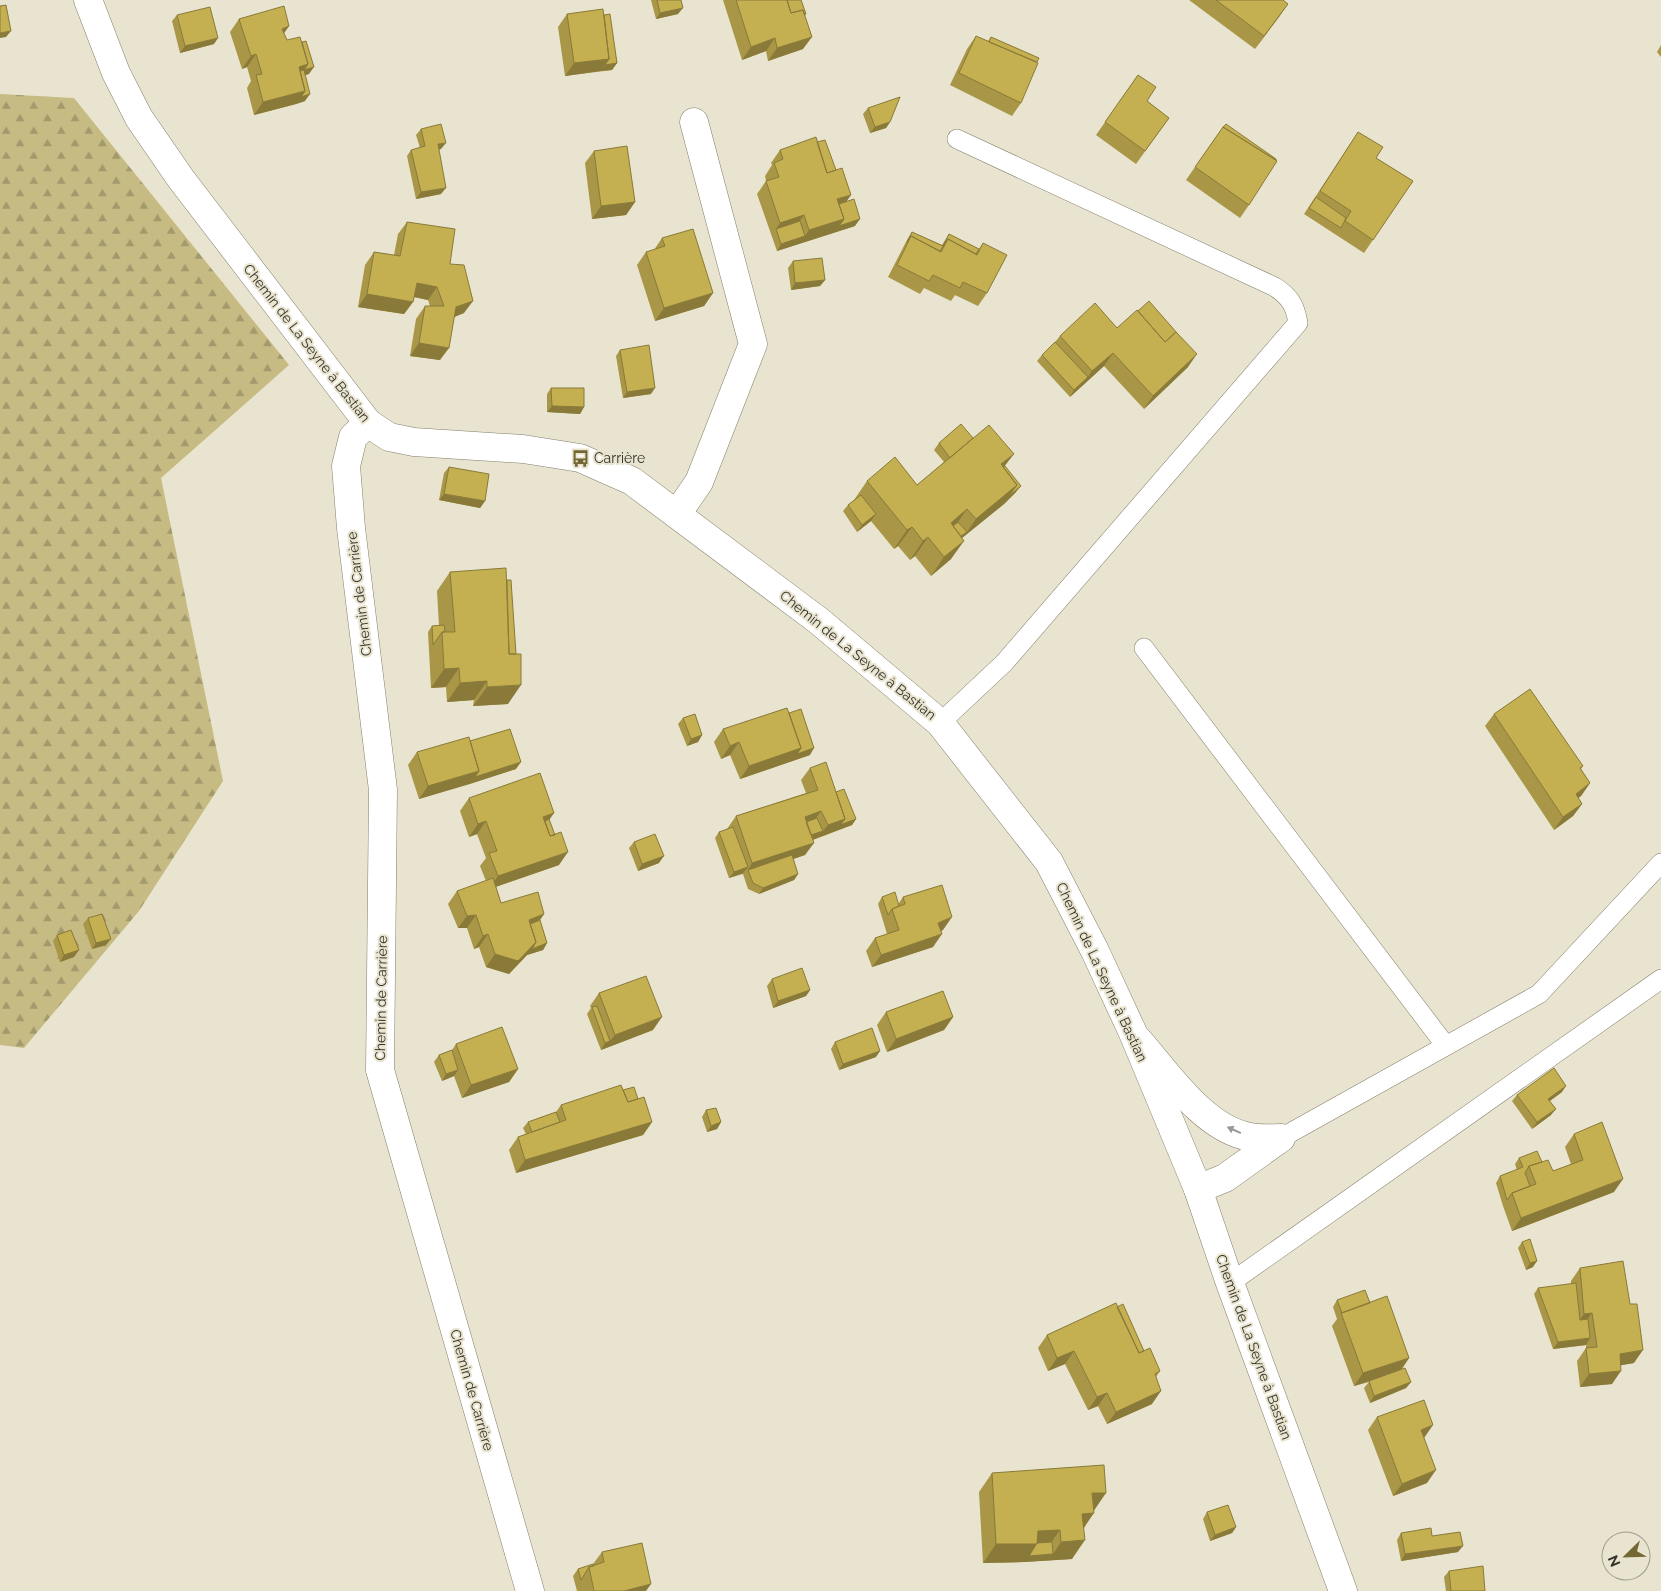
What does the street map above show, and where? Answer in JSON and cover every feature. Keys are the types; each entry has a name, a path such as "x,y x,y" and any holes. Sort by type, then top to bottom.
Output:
{"street":[{"name":"Chemin de La Seyne à Bastian","path":"88,0 116,73 139,118 187,187 368,423 389,437 414,442 523,449 580,458 632,481 819,621 940,723 1049,862 1095,951 1133,1033 1198,1188 1230,1283 1343,1591"},
{"path":"677,514 699,482 753,344 694,122"},
{"name":"Chemin de Carrière","path":"368,423 353,437 346,466 351,528 383,790 380,1070 530,1591"},
{"path":"1133,1033 1197,1109 1220,1124 1249,1137 1281,1138"},
{"path":"1198,1188 1225,1178 1281,1138"}],"lane":[{"path":"940,723 1004,663 1298,324 1296,310 1290,297 1276,287 957,140"},
{"path":"1144,648 1446,1046"},
{"path":"1281,1138 1539,994 1661,863"},
{"path":"1230,1283 1661,979"}],"green space":[{"path":"0,94 74,98 289,365 161,478 223,781 139,911 24,1048 0,1045"}],"building":[{"path":"657,0 681,0 683,8 660,13"},
{"path":"736,0 787,0 791,13 803,10 812,37 777,48 775,38 751,47"},
{"path":"787,0 801,0 806,14 804,14 803,10 791,13"},
{"path":"1216,0 1283,0 1288,4 1264,36"},
{"path":"6,5 11,31 0,33 0,6"},
{"path":"284,6 289,26 282,29 287,40 300,37 308,64 299,67 305,91 263,102 256,75 262,74 256,54 251,56 239,19"},
{"path":"210,7 218,38 185,46 177,15"},
{"path":"603,9 609,59 574,63 567,14"},
{"path":"610,14 617,63 605,65 609,59 604,15"},
{"path":"976,36 1038,63 1021,103 959,73"},
{"path":"991,37 1039,58 1037,62 989,42"},
{"path":"306,41 314,67 304,70 308,64 302,42"},
{"path":"304,70 310,94 301,97 305,91 300,71"},
{"path":"1138,75 1156,87 1147,101 1169,118 1145,151 1105,122"},
{"path":"900,97 890,122 875,127 868,108"},
{"path":"441,124 446,143 438,144 446,188 421,192 411,150 425,146 421,129"},
{"path":"1226,124 1276,159 1276,160 1223,127"},
{"path":"1223,127 1277,161 1249,205 1195,167"},
{"path":"1358,132 1383,147 1376,158 1413,181 1373,240 1345,221 1351,211 1320,191"},
{"path":"816,137 827,173 842,168 851,195 837,199 844,219 809,230 804,215 780,223 766,181 779,177 774,163 783,159 780,150"},
{"path":"825,140 836,170 827,173 817,142"},
{"path":"627,146 635,202 601,206 594,151"},
{"path":"1316,197 1346,218 1341,228 1309,208"},
{"path":"854,199 860,219 839,226 844,219 839,204"},
{"path":"800,221 805,236 781,244 776,229"},
{"path":"407,222 455,229 450,264 464,265 473,301 456,307 449,348 419,343 425,306 444,306 437,287 417,283 413,302 367,294 374,252 400,256"},
{"path":"693,229 713,293 664,308 646,252 665,246 662,238"},
{"path":"912,232 943,246 940,251 911,236 907,243"},
{"path":"949,234 979,249 976,254 948,239 943,246"},
{"path":"911,236 941,252 948,239 977,255 983,243 1007,255 987,293 963,282 960,288 933,275 929,281 897,265"},
{"path":"822,258 825,280 795,283 793,261"},
{"path":"1149,301 1177,333 1165,342 1138,311"},
{"path":"1095,303 1117,328 1137,310 1165,342 1176,332 1197,354 1153,396 1113,353 1092,371 1060,336"},
{"path":"1055,342 1088,377 1074,390 1042,355"},
{"path":"649,345 655,388 627,392 620,350"},
{"path":"551,388 584,388 584,407 552,406"},
{"path":"961,424 973,438 950,458 939,443"},
{"path":"989,425 1014,454 1001,464 1017,485 976,519 967,509 951,523 964,541 944,557 928,537 923,541 912,527 907,530 867,481 895,457 917,485"},
{"path":"1005,466 1021,486 1008,497 1017,485 1003,467"},
{"path":"449,467 489,474 485,501 444,494"},
{"path":"861,495 876,514 862,525 848,505"},
{"path":"958,522 967,532 961,536 953,526"},
{"path":"506,568 509,654 521,654 521,685 487,687 487,681 460,683 459,668 444,669 442,632 455,632 450,572"},
{"path":"507,580 511,580 516,654 509,654"},
{"path":"444,625 445,632 442,632 433,645 432,626"},
{"path":"1530,689 1583,766 1580,768 1590,783 1576,794 1582,804 1563,817 1494,714"},
{"path":"787,708 801,748 749,766 739,742 730,746 723,729"},
{"path":"801,709 814,748 797,754 801,748 789,713"},
{"path":"695,714 702,735 691,739 683,718"},
{"path":"510,729 521,762 475,777 479,771 470,741"},
{"path":"469,737 479,771 428,786 417,752"},
{"path":"826,762 845,819 828,825 821,811 805,817 814,843 752,863 736,816 818,790 810,768"},
{"path":"540,773 554,813 543,817 550,836 561,832 568,852 498,876 489,853 497,851 486,821 478,824 469,798"},
{"path":"844,789 856,819 840,825 845,819 836,792"},
{"path":"817,818 823,831 811,835 806,822"},
{"path":"549,819 555,835 550,836 545,821"},
{"path":"733,827 748,867 734,872 719,832"},
{"path":"655,834 664,856 642,864 634,842"},
{"path":"792,855 798,874 763,888 753,883 748,870"},
{"path":"493,878 501,903 538,892 544,914 529,920 536,942 518,961 495,954 488,934 483,936 476,915 467,916 457,891"},
{"path":"942,885 952,917 938,923 942,934 881,955 875,938 899,930 892,909 905,904 903,897"},
{"path":"895,892 899,906 892,909 888,915 882,897"},
{"path":"102,914 111,939 96,943 88,918"},
{"path":"540,920 547,943 532,949 536,942 530,924"},
{"path":"71,930 79,950 64,955 57,935"},
{"path":"802,968 810,990 778,1001 772,979"},
{"path":"646,976 662,1017 615,1035 599,993"},
{"path":"943,991 953,1017 896,1039 886,1012"},
{"path":"597,1006 610,1041 605,1043 592,1007"},
{"path":"502,1027 518,1069 471,1085 456,1044"},
{"path":"872,1028 880,1051 843,1064 835,1042"},
{"path":"452,1050 458,1070 446,1074 439,1055"},
{"path":"1554,1068 1566,1086 1548,1099 1556,1109 1537,1122 1517,1095"},
{"path":"621,1085 628,1102 644,1097 652,1122 525,1160 518,1137 566,1120 561,1105"},
{"path":"634,1087 638,1099 628,1102 623,1090"},
{"path":"716,1108 721,1122 711,1126 706,1110"},
{"path":"556,1112 560,1122 532,1132 528,1122"},
{"path":"1602,1122 1623,1179 1521,1218 1512,1193 1536,1184 1529,1166 1548,1160 1553,1171 1583,1160 1574,1134"},
{"path":"1537,1151 1542,1162 1529,1166 1525,1173 1530,1186 1512,1193 1507,1200 1500,1176 1523,1167 1519,1158"},
{"path":"1530,1239 1537,1261 1530,1263 1522,1242"},
{"path":"1623,1261 1630,1304 1637,1304 1643,1350 1620,1354 1621,1371 1589,1374 1586,1348 1597,1347 1592,1313 1584,1314 1580,1268"},
{"path":"1576,1283 1580,1320 1588,1319 1590,1338 1558,1342 1538,1288"},
{"path":"1365,1290 1370,1303 1342,1313 1337,1300"},
{"path":"1387,1296 1409,1358 1363,1373 1341,1313"},
{"path":"1116,1303 1139,1353 1150,1348 1160,1371 1155,1374 1161,1391 1116,1412 1107,1393 1097,1397 1074,1351 1057,1358 1047,1335"},
{"path":"1123,1304 1144,1351 1139,1353 1117,1307"},
{"path":"1405,1368 1411,1382 1374,1396 1369,1381"},
{"path":"1424,1400 1433,1425 1421,1430 1436,1470 1402,1484 1377,1417"},
{"path":"1104,1465 1106,1493 1092,1493 1094,1513 1082,1514 1085,1540 1061,1542 1060,1530 1038,1531 1037,1544 996,1544 992,1473"},
{"path":"1228,1505 1236,1527 1215,1535 1207,1512"},
{"path":"1431,1528 1432,1536 1460,1532 1463,1546 1405,1554 1401,1533"},
{"path":"1052,1542 1053,1554 1029,1556 1037,1543"},
{"path":"642,1543 651,1584 624,1591 594,1591 589,1567 604,1562 602,1552"},
{"path":"593,1564 594,1566 589,1567 581,1580 578,1569"},
{"path":"1483,1566 1485,1591 1451,1591 1449,1571"}],"place":[{"name":"Carrière","path":"580,458"}]}
